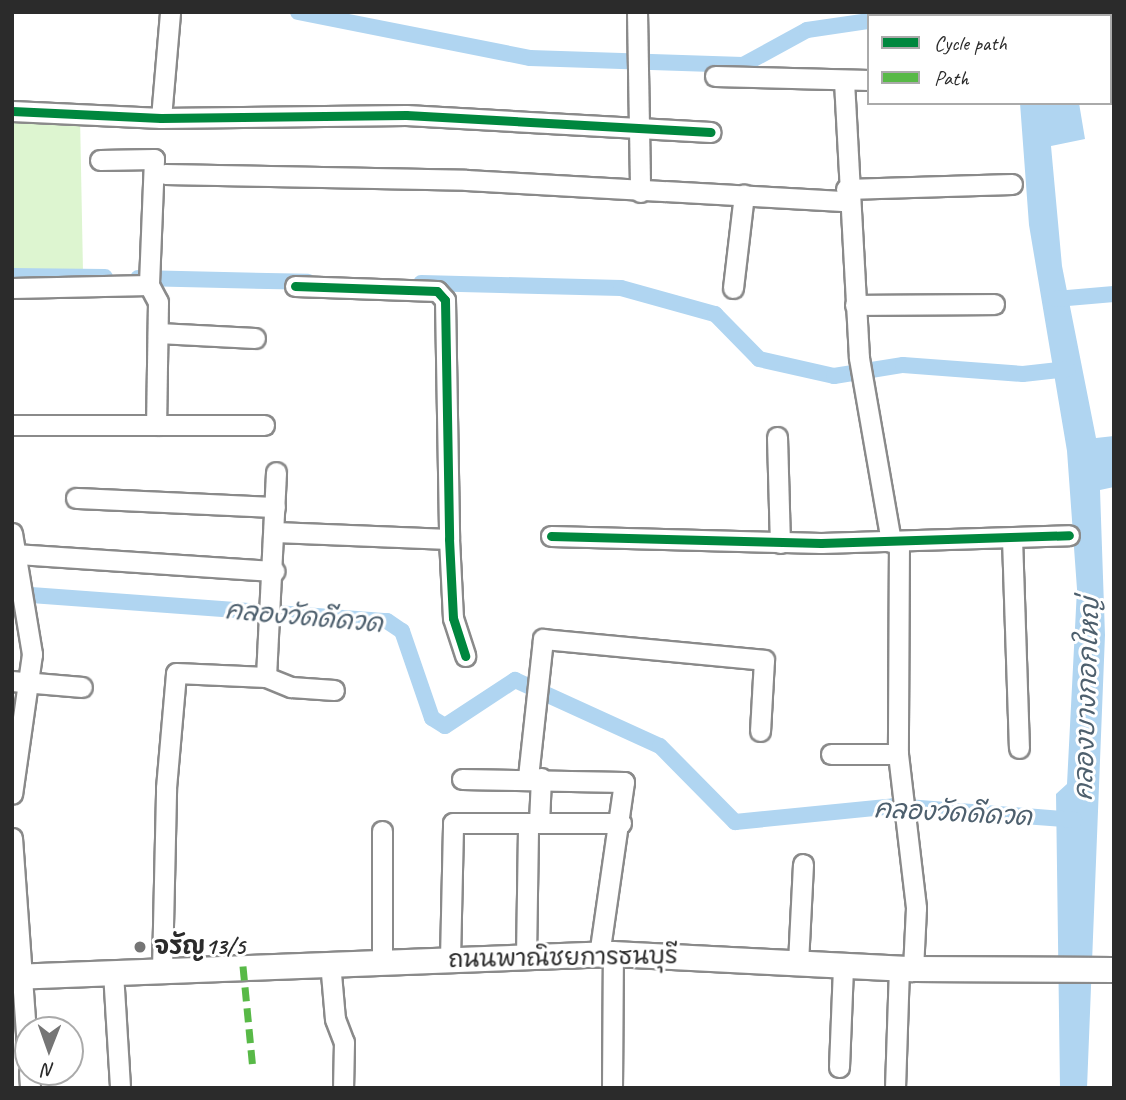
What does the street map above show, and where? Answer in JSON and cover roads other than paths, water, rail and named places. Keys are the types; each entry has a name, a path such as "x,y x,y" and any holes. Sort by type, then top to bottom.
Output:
{"main road":[{"name":"ถนนพาณิชยการธนบุรี","path":"18,977 382,960 606,955 1028,972 1114,970"}],"street":[{"path":"161,118 170,12"},
{"path":"637,12 640,192"},
{"path":"715,76 867,80"},
{"path":"844,81 846,195 859,358 864,397 895,541 898,754 906,796 916,908 906,968 895,1088"},
{"path":"12,111 161,118 406,115 640,132 711,132"},
{"path":"100,160 153,159 149,278 158,302 156,425"},
{"path":"165,174 466,180 640,192 744,195 846,195 1012,184"},
{"path":"733,288 744,195"},
{"path":"12,288 149,278"},
{"path":"295,286 437,291 445,300 453,618 465,656"},
{"path":"855,305 994,304"},
{"path":"158,333 256,338"},
{"path":"12,425 264,425"},
{"path":"777,437 779,543"},
{"path":"266,677 274,571 276,472"},
{"path":"76,498 275,507"},
{"path":"275,532 449,539"},
{"path":"12,533 31,629 20,682 12,792"},
{"path":"551,536 779,543 1069,535"},
{"path":"1012,538 1019,748"},
{"path":"16,554 274,571"},
{"path":"526,957 537,704 543,639 764,660 760,731"},
{"path":"162,970 166,788 176,673 266,677 291,687 334,690"},
{"path":"20,682 82,687"},
{"path":"831,754 898,754"},
{"path":"462,779 618,779 625,789 606,955 612,1088"},
{"path":"450,959 453,824 621,823"},
{"path":"382,831 382,960"},
{"path":"13,850 18,977 23,1016"},
{"path":"798,963 803,864"},
{"path":"330,962 335,1019 344,1042 343,1088"},
{"path":"839,1067 842,966"},
{"path":"113,972 120,1088"}],"water":[{"name":"คลองบางกอกใหญ่","path":"1020,105 1079,105 1085,139 1051,146 1062,266 1096,438 1114,436 1114,487 1100,490 1105,635 1087,1088 1060,1088 1056,794 1067,784 1077,589 1067,451 1029,225"}],"waterway":[{"path":"298,12 530,58 743,65 807,30 867,21"},
{"path":"12,276 105,277"},
{"path":"138,278 308,282"},
{"path":"421,283 621,288 715,314 759,359 834,376 903,365 1023,374 1068,369"},
{"path":"1056,299 1114,294"},
{"name":"คลองวัดดีดวด","path":"31,595 387,621 402,631 432,718 445,726 515,680 660,746 735,822 894,806 1074,820"}],"place":[{"name":"จรัญ13/5","path":"140,947"}]}
